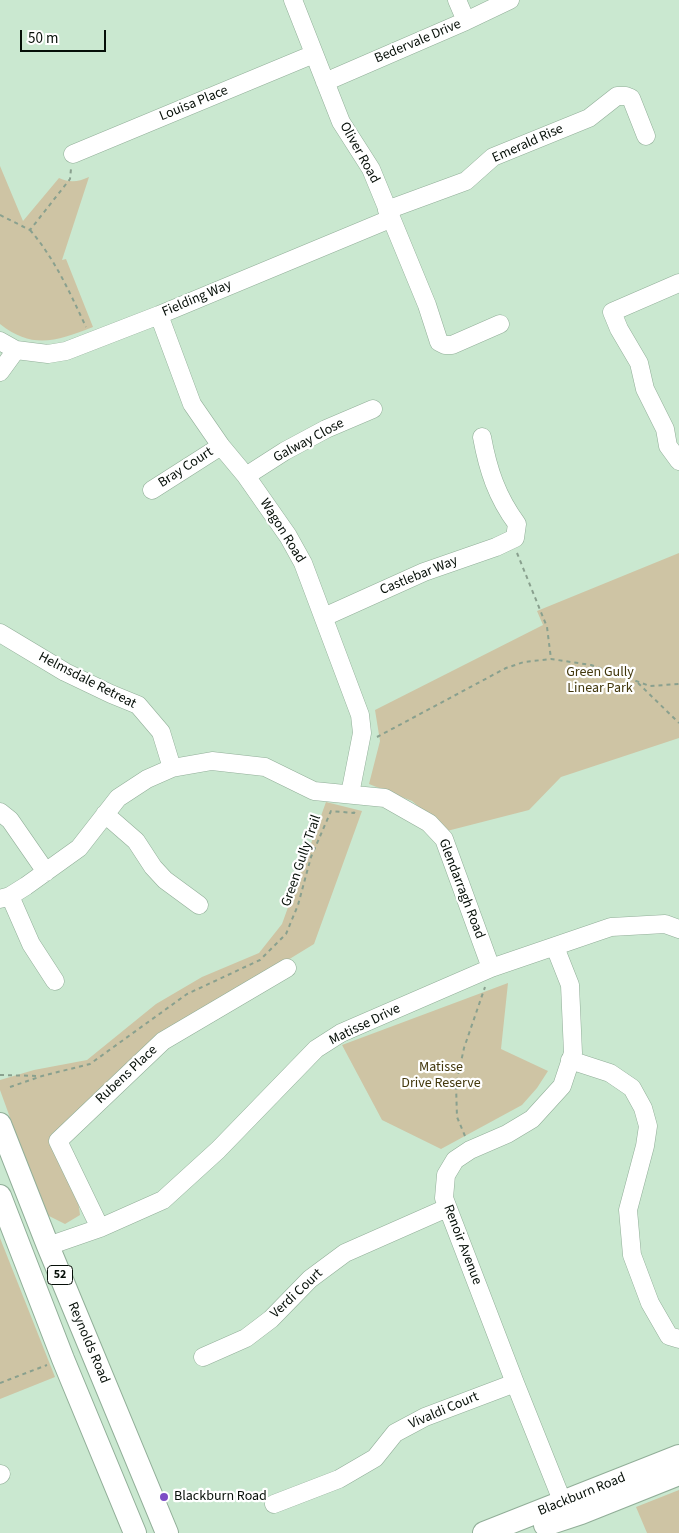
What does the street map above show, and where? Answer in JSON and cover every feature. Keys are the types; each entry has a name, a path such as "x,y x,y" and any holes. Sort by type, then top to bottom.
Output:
{"main road":[{"name":"Reynolds Road","path":"0,1124 48,1246 167,1533"},
{"name":"Reynolds Road","path":"0,1196 63,1359 135,1533"},
{"path":"23,1255 48,1246"},
{"name":"Blackburn Road","path":"522,1533 560,1512 679,1456"},
{"name":"Blackburn Road","path":"484,1533 560,1512 679,1474"}],"street":[{"name":"Oliver Road","path":"293,0 341,122 370,169 427,305 439,342 445,345 452,345 500,324"},
{"path":"457,0 466,21"},
{"name":"Bedervale Drive","path":"325,82 510,0"},
{"name":"Louisa Place","path":"73,154 314,54"},
{"name":"Emerald Rise","path":"389,214 466,180 493,157 589,118 617,96 631,98 646,136"},
{"name":"Fielding Way","path":"0,341 16,350 48,354 66,351 159,315 389,214"},
{"path":"679,283 612,312 639,362 645,389 662,422 668,446 679,461"},
{"name":"Wagon Road","path":"159,315 192,404 288,536 303,563 360,715 362,732 356,795"},
{"path":"0,372 16,350"},
{"name":"Galway Close","path":"246,476 285,451 326,429 373,409"},
{"path":"482,437 486,462 504,506 517,524 519,542"},
{"name":"Bray Court","path":"152,490 221,446"},
{"name":"Castlebar Way","path":"324,617 424,572 519,542"},
{"name":"Helmsdale Retreat","path":"0,633 65,672 138,705 161,732 172,768"},
{"name":"Glendarragh Road","path":"5,898 79,848 118,798 147,779 172,768 212,761 265,767 314,791 385,798 429,823 444,839 491,968"},
{"path":"0,812 10,820 46,872"},
{"path":"105,814 136,841 153,867 165,880 199,905"},
{"path":"5,898 55,981"},
{"name":"Matisse Drive","path":"48,1246 100,1228 163,1200 218,1150 316,1049 342,1033 491,968 612,927 665,924 679,929"},
{"name":"Renoir Avenue","path":"555,947 570,985 573,1052 562,1086 532,1119 507,1134 470,1150 455,1160 446,1175 444,1198 515,1383 560,1512"},
{"name":"Rubens Place","path":"100,1228 58,1141 163,1041 287,968"},
{"path":"570,1060 610,1073 618,1078 632,1088 643,1108 648,1126 645,1146 628,1210 632,1255 650,1303 669,1336 679,1339"},
{"name":"Verdi Court","path":"202,1357 246,1338 271,1319 310,1279 345,1253 447,1208"},
{"name":"Vivaldi Court","path":"274,1504 340,1479 375,1458 394,1433 425,1416 515,1383"},
{"path":"537,1533 560,1512"}],"path":[{"path":"30,230 70,179 73,154"},
{"path":"0,215 30,230 45,248 61,275 93,341"},
{"path":"519,542 516,549 548,627 551,659"},
{"path":"377,737 506,668 524,662 551,659 591,665 650,686 679,684"},
{"path":"636,681 679,723"},
{"name":"Green Gully Trail","path":"10,1087 42,1076 90,1064 187,994 260,960 286,934 298,906 311,857 331,810 354,813 356,795"},
{"path":"470,1150 457,1117 456,1085 464,1048 491,968"},
{"path":"0,1075 42,1076"},
{"path":"0,1383 63,1359"}],"green space":[{"path":"0,166 23,221 59,178 74,181 89,177 62,260 66,259 93,327 56,339 34,340 12,332 0,324"},
{"name":"Green Gully Linear Park","path":"679,553 679,738 561,777 529,810 447,831 412,801 369,784 380,741 375,710 543,625 537,611"},
{"path":"326,802 362,811 314,944 157,1040 50,1144 78,1200 80,1215 65,1224 45,1214 0,1090 0,1080 34,1070 87,1060 156,1004 202,977 259,953 282,924"},
{"name":"Matisse Drive Reserve","path":"508,983 501,1049 548,1071 537,1088 522,1105 441,1149 382,1120 342,1045"},
{"path":"0,1238 55,1377 0,1399"},
{"path":"679,1490 679,1533 647,1533 636,1507"}],"place":[{"name":"Blackburn Road","path":"164,1497"}]}
